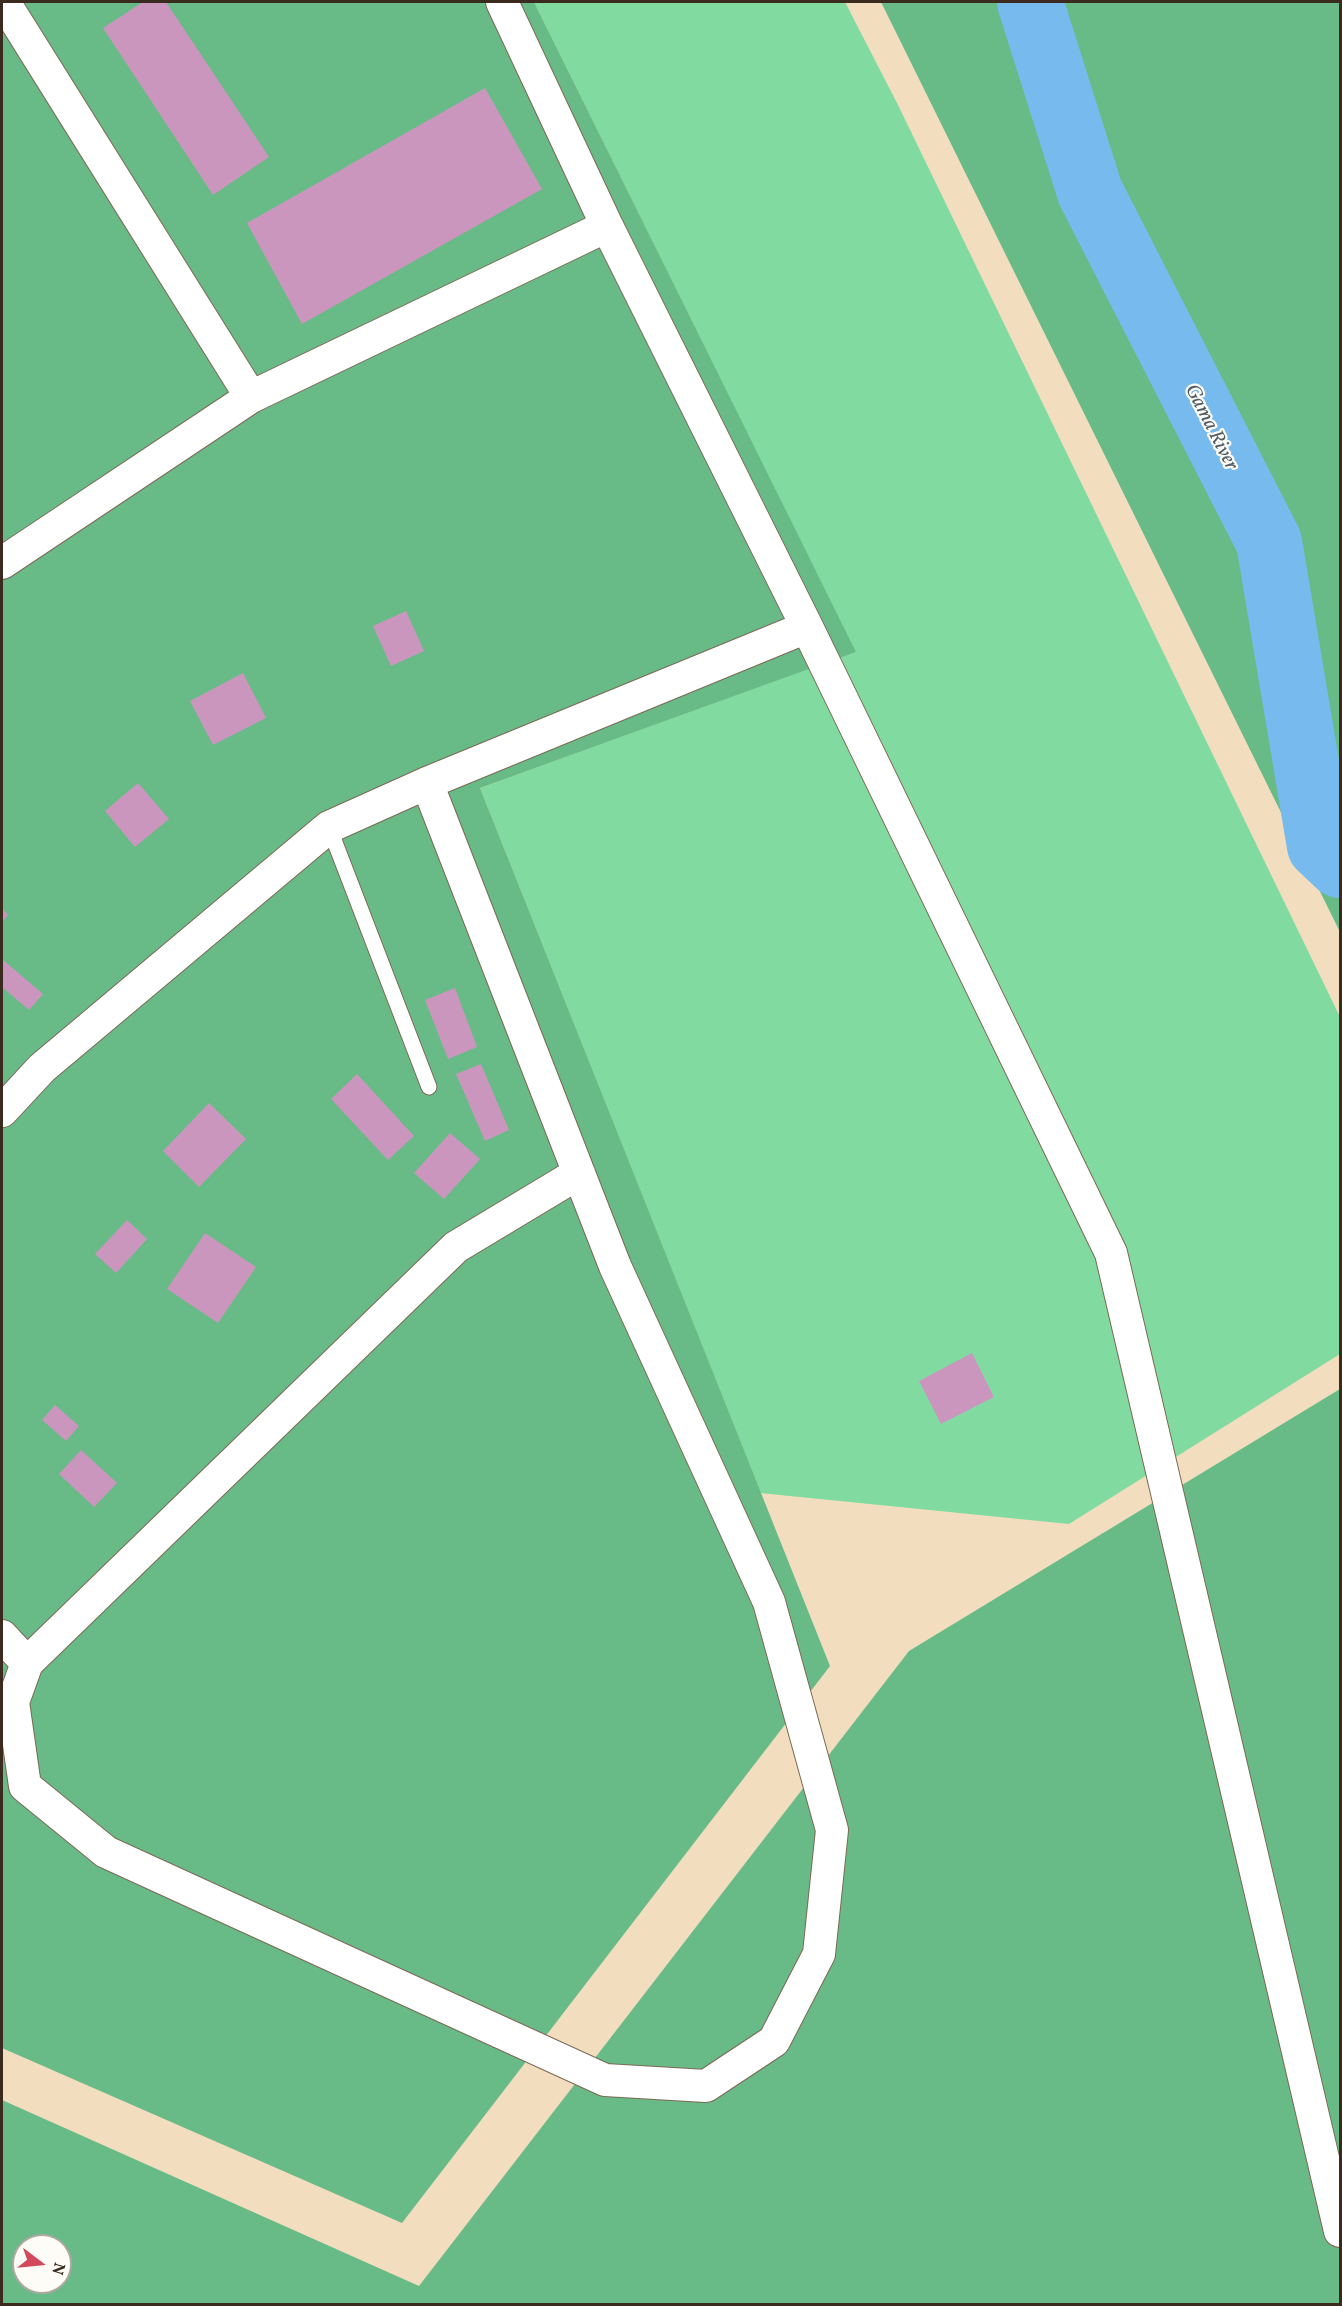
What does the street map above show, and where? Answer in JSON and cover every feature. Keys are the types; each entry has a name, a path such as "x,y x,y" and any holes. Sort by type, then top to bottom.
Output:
{"street":[{"path":"4,2 251,397"},
{"path":"502,2 607,226 807,627 1111,1253 1341,2230"},
{"path":"2,562 251,397 607,226"},
{"path":"2,1111 42,1068 329,827 427,783 807,627"},
{"path":"427,783 579,1173 615,1266 769,1602 832,1830 819,1954 774,2041 706,2086 605,2080 106,1852 25,1786 13,1702 27,1663 456,1247 579,1173"},
{"path":"2,1636 27,1663"}],"lane":[{"path":"329,827 429,1087"}],"green space":[{"path":"2,2 534,2 856,652 480,788 830,1666 402,2223 2,2048"},
{"path":"534,2 845,2 898,105 1340,1017 1340,1354 1069,1524 760,1493 480,788 855,652"},
{"path":"881,2 1340,2 1340,932"},
{"path":"1340,1389 1340,2304 2,2304 2,2100 419,2286 909,1651"}],"building":[{"path":"143,2 166,2 269,157 213,195 103,28"},
{"path":"485,88 542,189 302,324 247,223"},
{"path":"406,611 424,651 391,666 373,626"},
{"path":"243,673 266,718 213,745 190,701"},
{"path":"138,783 169,819 135,847 105,811"},
{"path":"2,908 8,915 2,922"},
{"path":"2,959 43,994 29,1010 2,987"},
{"path":"455,988 477,1047 448,1059 425,1000"},
{"path":"481,1064 509,1130 485,1141 456,1074"},
{"path":"357,1074 414,1136 388,1160 331,1099"},
{"path":"209,1103 246,1139 199,1187 163,1151"},
{"path":"450,1133 480,1159 444,1199 414,1173"},
{"path":"127,1220 147,1239 116,1273 95,1254"},
{"path":"205,1233 256,1267 218,1323 167,1289"},
{"path":"972,1353 994,1397 941,1424 919,1381"},
{"path":"55,1405 79,1426 66,1441 42,1420"},
{"path":"81,1450 117,1483 94,1507 59,1474"}],"waterway":[{"name":"Gama River","path":"1030,2 1090,192 1269,542 1320,846 1340,865"}]}
